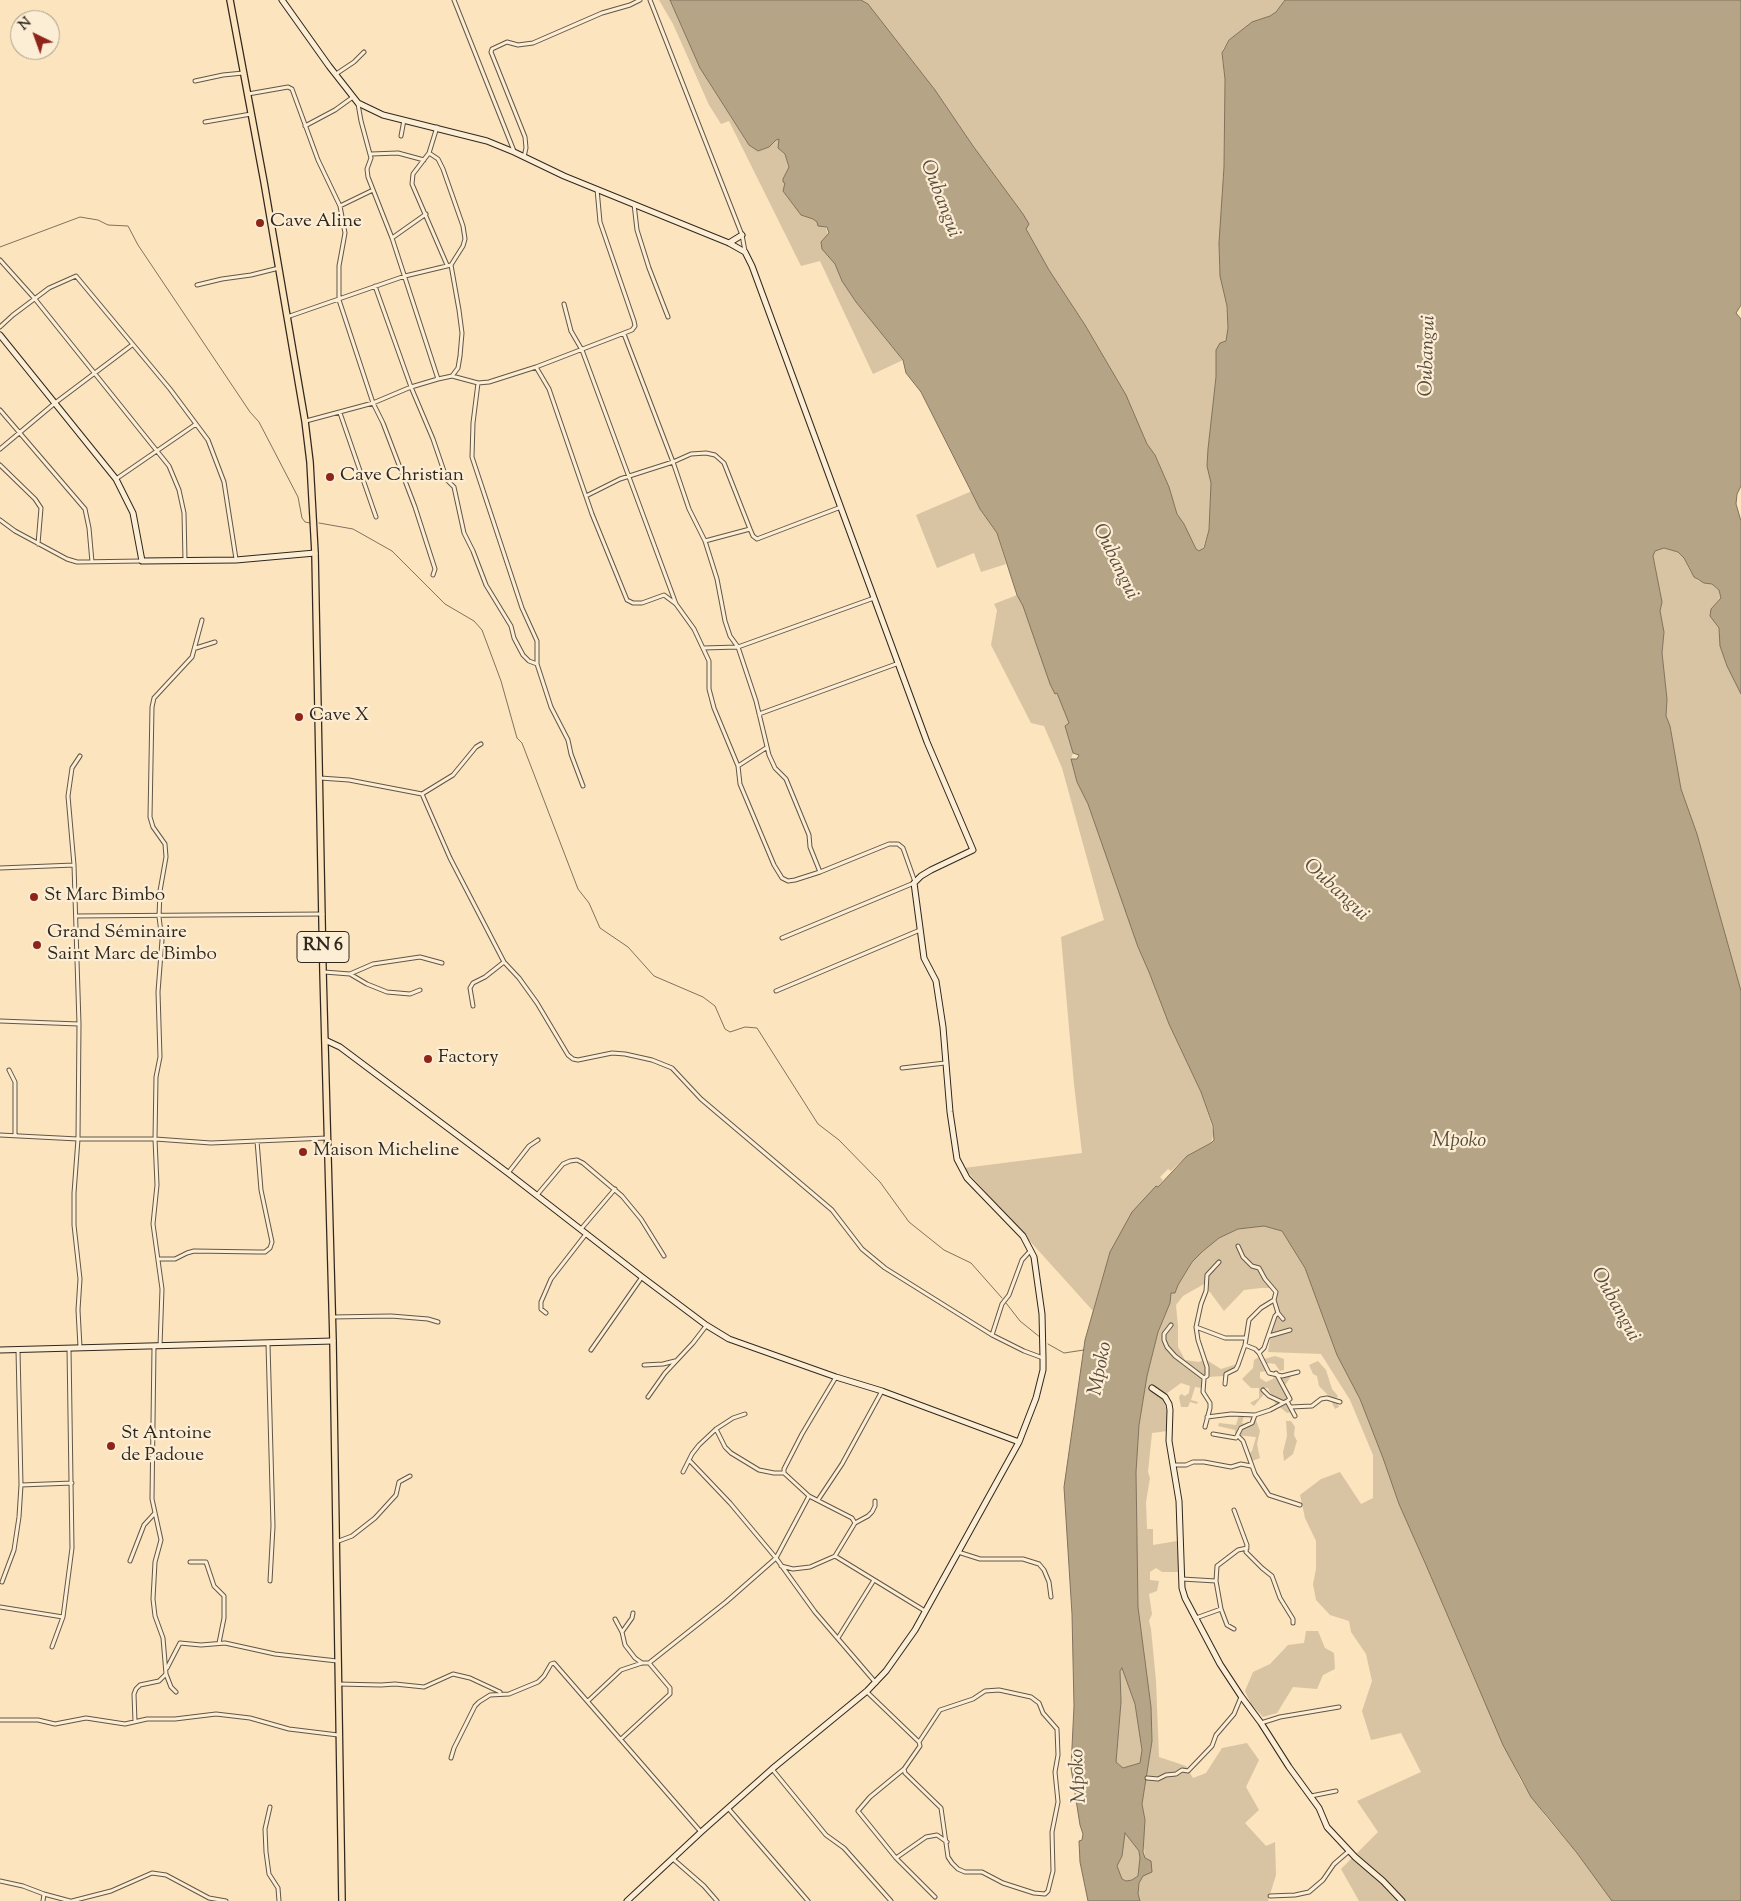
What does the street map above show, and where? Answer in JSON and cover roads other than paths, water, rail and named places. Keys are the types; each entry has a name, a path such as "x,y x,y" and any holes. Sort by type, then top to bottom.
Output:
{"main road":[{"name":"RN 6","path":"230,0 306,421 316,553 323,972 333,1341 342,1901"}],"street":[{"path":"282,0 358,103 383,115 486,141 564,176 728,243 745,252"},
{"path":"454,0 514,152"},
{"path":"524,157 526,148 524,137 491,52 492,49 508,42 518,45 532,42 585,22 602,13 640,0"},
{"path":"650,0 742,235 745,252 752,266 842,507 927,742 973,850 931,870 914,883 782,938"},
{"path":"335,74 354,62 364,52"},
{"path":"195,81 243,73"},
{"path":"247,94 291,88 318,160 340,206 345,233 339,266 339,300 373,403 383,423 415,507 435,569 433,575"},
{"path":"304,126 335,110 353,97"},
{"path":"358,103 360,121 372,158 367,170 405,276 438,379"},
{"path":"205,122 251,114"},
{"path":"401,136 404,120"},
{"path":"438,128 430,153 411,179 449,265 460,310 462,332 460,356 458,368 452,376"},
{"path":"370,154 398,153 424,160"},
{"path":"286,317 405,276 449,265 463,246 464,231 443,169 438,159 430,153"},
{"path":"306,421 373,403 411,387 452,376 478,383 489,382 536,367 632,330 635,326 634,321 600,222 597,188"},
{"path":"340,206 373,190"},
{"path":"634,204 637,230 668,317"},
{"path":"392,238 426,214"},
{"path":"728,243 742,235"},
{"path":"0,260 34,299 169,466 179,490 184,513 185,561"},
{"path":"197,285 279,268"},
{"path":"0,327 49,288 76,276 132,346 170,389 208,440 224,482 236,560"},
{"path":"375,286 447,480 454,487 464,533 486,585 511,626 514,638 523,655 529,661 537,664"},
{"path":"564,304 571,331 582,350 676,604"},
{"path":"624,334 673,462 689,510 705,541 717,579 725,621 730,636 738,648 759,714 760,723 765,733 766,748 775,768 786,779 809,835 810,847 820,872"},
{"path":"0,335 116,479 133,513 142,561"},
{"path":"0,449 55,403 132,346"},
{"path":"536,367 549,389 586,496 627,600 633,603 642,603 664,595 671,598 694,629 704,648 708,661 709,689 714,708 738,766 740,784 774,865 782,878 788,881 820,872 889,844 898,844 903,848 914,883 924,958 936,981 943,1027 945,1064 957,1159 967,1178 1023,1236 1031,1249 1036,1265 1042,1314 1043,1370 1036,1398 1019,1442 906,1645 867,1691 772,1769 701,1832 629,1900"},
{"path":"478,383 473,422 472,457 522,608 537,641 537,664 551,707 568,740 583,786"},
{"path":"0,410 85,509 92,562"},
{"path":"340,413 376,518"},
{"path":"116,479 196,424"},
{"path":"586,496 620,479 673,462 691,454 716,455 724,463 753,536 757,539 842,507"},
{"path":"0,465 36,499 41,508 38,544"},
{"path":"0,520 14,531 67,559 77,562 236,560 316,553"},
{"path":"705,541 750,529"},
{"path":"704,648 738,648 875,597"},
{"path":"167,1668 153,1599 155,1562 162,1540 152,1498 157,1346 162,1289 153,1224 157,1185 155,1139 156,1077 160,1057 158,992 162,940 159,916 160,891 166,857 165,844 153,827 150,817 152,707 154,698 187,664 196,648 202,620"},
{"path":"196,648 215,642"},
{"path":"759,714 899,663"},
{"path":"320,778 349,780 422,794 453,775 476,747 481,744"},
{"path":"738,766 766,748"},
{"path":"80,756 72,768 68,796 74,865 79,1024 78,1139 74,1217 80,1279 78,1310 80,1348"},
{"path":"422,794 450,858 504,962 519,978 537,1003 568,1055 578,1060 612,1054 625,1054 652,1060 672,1068 701,1099 832,1210 862,1249 914,1287 992,1335 1043,1358"},
{"path":"0,868 74,865"},
{"path":"76,916 323,914"},
{"path":"776,991 921,930"},
{"path":"350,974 373,964 420,957 442,963"},
{"path":"473,1006 470,988 473,983 486,977 504,962"},
{"path":"323,972 350,974 367,984 387,992 410,994 420,990"},
{"path":"0,1021 79,1024"},
{"path":"325,1040 340,1047 537,1195 642,1277 706,1325 729,1339 836,1377 882,1391 1019,1442"},
{"path":"902,1068 945,1064"},
{"path":"9,1070 15,1082 15,1135"},
{"path":"0,1135 78,1139 155,1139 212,1143 327,1138"},
{"path":"508,1173 529,1146 538,1140"},
{"path":"158,1259 175,1259 190,1252 265,1252 270,1248 272,1242 261,1190 257,1141"},
{"path":"537,1195 563,1164 577,1160 622,1196 641,1219 664,1256"},
{"path":"580,1229 615,1190"},
{"path":"546,1313 541,1309 541,1302 552,1279 586,1234"},
{"path":"1238,1246 1243,1257 1252,1266 1260,1268 1265,1279 1276,1292 1274,1300 1278,1313 1283,1319"},
{"path":"992,1335 1002,1304 1009,1295 1022,1260 1031,1249"},
{"path":"1205,1427 1210,1403 1203,1392 1204,1378 1207,1376 1207,1366 1198,1340 1196,1327 1200,1304 1206,1291 1207,1275 1219,1262"},
{"path":"591,1350 642,1277"},
{"path":"1225,1384 1226,1374 1236,1369 1238,1365 1245,1345 1249,1320 1261,1308 1274,1300"},
{"path":"1259,1353 1264,1348 1275,1316 1278,1313"},
{"path":"332,1317 391,1316 428,1319 438,1322"},
{"path":"648,1396 706,1325"},
{"path":"1171,1325 1164,1334 1164,1340 1168,1347 1175,1356 1204,1378"},
{"path":"1196,1327 1225,1338 1246,1338"},
{"path":"1268,1336 1290,1330"},
{"path":"0,1350 333,1341"},
{"path":"268,1344 273,1526 270,1581"},
{"path":"1245,1345 1259,1353 1269,1373 1276,1373 1282,1376 1298,1372"},
{"path":"52,1647 63,1617 72,1548 69,1348"},
{"path":"2,1582 17,1536 21,1485 18,1350"},
{"path":"644,1365 663,1364 676,1360"},
{"path":"1207,1417 1231,1414 1255,1415 1270,1410 1290,1399 1276,1373"},
{"path":"784,1473 802,1434 836,1377"},
{"path":"1152,1388 1165,1397 1170,1410 1169,1441 1179,1501 1184,1598 1220,1664 1319,1808 1327,1827 1402,1901"},
{"path":"1263,1390 1269,1396 1285,1402 1291,1407 1295,1416"},
{"path":"818,1500 842,1464 882,1391"},
{"path":"1291,1407 1312,1406 1321,1399 1327,1398 1340,1402"},
{"path":"683,1472 699,1445 716,1429 733,1418 745,1414"},
{"path":"1238,1436 1241,1428 1252,1423 1255,1415"},
{"path":"716,1429 725,1447 731,1453 759,1470 784,1473 809,1496 852,1518 855,1524"},
{"path":"1213,1434 1236,1438 1238,1436"},
{"path":"1238,1436 1243,1441 1252,1466 1269,1495 1300,1505"},
{"path":"689,1460 730,1503 776,1558 815,1612 876,1682"},
{"path":"1173,1465 1186,1466 1193,1462 1204,1462 1232,1467 1241,1464 1252,1466"},
{"path":"336,1542 352,1536 375,1518 396,1495 399,1482 410,1476"},
{"path":"21,1485 72,1483"},
{"path":"588,1701 622,1670 642,1663 649,1663 724,1604 776,1558 809,1496"},
{"path":"781,1566 793,1569 810,1567 835,1556 855,1524 872,1512 876,1506 875,1501"},
{"path":"1234,1510 1243,1532 1249,1555 1272,1576 1280,1598 1293,1619 1293,1623"},
{"path":"130,1561 144,1525 156,1513"},
{"path":"1234,1629 1227,1625 1221,1609 1216,1581 1217,1566 1238,1550 1247,1548"},
{"path":"958,1552 980,1559 1023,1559 1039,1564 1049,1582 1051,1597"},
{"path":"835,1556 925,1611"},
{"path":"190,1562 206,1562 214,1586 224,1596 224,1618 219,1643"},
{"path":"1182,1579 1216,1581"},
{"path":"838,1638 874,1580"},
{"path":"0,1607 63,1617"},
{"path":"1195,1618 1221,1609"},
{"path":"622,1632 632,1618 633,1613"},
{"path":"615,1619 622,1632 625,1645 635,1658 642,1663"},
{"path":"176,1692 171,1687 166,1674 178,1643 201,1645 219,1643 275,1654 338,1661"},
{"path":"621,1738 670,1694 670,1688 649,1663"},
{"path":"451,1758 475,1706 490,1695 506,1694 538,1682 551,1664 554,1664 621,1738 642,1766 701,1832"},
{"path":"135,1722 134,1694 136,1689 140,1685 159,1681 166,1674"},
{"path":"338,1684 424,1686 453,1674 470,1678 506,1694"},
{"path":"904,1769 907,1776 941,1808 948,1857 958,1869 965,1872 982,1872 1003,1883 1045,1894 1048,1891 1053,1871 1052,1832 1058,1802 1054,1779 1058,1755 1057,1729 1043,1714 1036,1700 1022,1695 990,1689 985,1690 973,1699 940,1710 919,1742 920,1746 904,1769 870,1797 858,1811 896,1858 935,1897"},
{"path":"867,1691 919,1742"},
{"path":"1147,1778 1158,1779 1166,1775 1176,1774 1182,1770 1188,1771 1212,1746 1216,1735 1234,1714 1241,1696"},
{"path":"1261,1723 1280,1717 1339,1707"},
{"path":"0,1720 38,1720 55,1724 86,1718 125,1724 147,1719 175,1720 216,1714 250,1718 289,1729 338,1735"},
{"path":"772,1769 826,1835 844,1848 890,1899 884,1901"},
{"path":"1310,1796 1336,1791"},
{"path":"270,1807 266,1829 266,1852 269,1874 278,1888 279,1901"},
{"path":"728,1808 808,1901"},
{"path":"896,1858 926,1837 937,1836 947,1842"},
{"path":"1270,1896 1295,1895 1309,1892 1323,1880 1343,1855 1350,1851"},
{"path":"673,1859 704,1886 717,1901"},
{"path":"0,1881 71,1901 83,1900 111,1891 152,1873 166,1876 209,1898 226,1901"},
{"path":"43,1901 44,1894"}],"water":[{"path":"670,0 861,0 868,4 935,90 1023,214 1029,224 1026,229 1049,270 1085,325 1126,395 1147,444 1155,455 1169,487 1177,514 1196,549 1199,551 1204,548 1209,530 1211,483 1207,466 1216,377 1216,350 1220,343 1226,341 1228,328 1227,306 1220,276 1219,243 1224,167 1225,79 1222,53 1229,40 1252,22 1276,12 1285,0 1741,0 1741,305 1736,313 1741,319 1741,486 1737,494 1736,504 1741,521 1741,694 1727,666 1720,646 1719,628 1710,616 1711,609 1721,598 1719,590 1712,584 1704,583 1694,577 1684,558 1678,552 1664,548 1655,551 1653,556 1662,602 1660,611 1664,632 1662,653 1667,699 1666,716 1670,726 1681,789 1697,834 1741,991 1741,1901 1612,1901 1577,1853 1531,1797 1503,1745 1399,1504 1360,1399 1337,1355 1305,1268 1282,1231 1264,1226 1238,1229 1219,1238 1192,1262 1175,1293 1171,1293 1170,1303 1158,1332 1147,1376 1139,1425 1136,1472 1138,1607 1151,1707 1152,1741 1142,1804 1145,1820 1143,1852 1145,1858 1151,1861 1152,1872 1143,1876 1139,1883 1138,1894 1140,1901 1088,1901 1080,1862 1079,1841 1082,1840 1083,1834 1071,1768 1074,1706 1072,1614 1064,1487 1085,1340 1110,1252 1132,1212 1187,1156 1214,1140 1213,1126 1201,1092 1169,1024 1138,947 1088,804 1077,782 1071,759 1077,759 1079,755 1073,753 1065,726 1069,723 1057,693 1055,694 1050,684 1023,606 1017,595 997,533 980,509 921,392 906,373 903,360 856,302 842,281 835,264 822,249 821,242 829,233 827,227 818,226 817,222 813,219 801,215 783,191 785,183 783,179 789,167 785,154 778,148 779,139 769,147 758,151 749,145 700,68","holes":["1122,1668 1135,1704 1142,1750 1140,1763 1123,1768 1116,1762 1121,1702 1120,1671","1125,1833 1139,1851 1140,1858 1138,1876 1126,1881 1122,1879 1117,1866 1122,1856"]}],"waterway":[{"path":"0,247 80,217 98,220 108,225 128,226 138,245 250,412 259,422 298,497 302,518 305,522 310,523"},
{"path":"319,523 353,529 392,551 445,604 474,621 482,630 501,681 517,738 522,743 578,889 589,903 600,928 628,947 654,976 703,997 715,1006 725,1029 730,1032 745,1027 757,1028 818,1124 839,1140 880,1182 909,1222 944,1250 971,1263 1002,1298"},
{"path":"1006,1303 1020,1321 1041,1338"},
{"name":"Mpoko","path":"1048,1344 1064,1353 1084,1350"}],"place":[{"name":"Cave Aline","path":"260,223"},
{"name":"Cave Christian","path":"330,477"},
{"name":"Cave X","path":"299,717"},
{"name":"St Marc Bimbo","path":"34,897"},
{"name":"Grand Séminaire Saint Marc de Bimbo","path":"37,945"},
{"name":"Factory","path":"428,1059"},
{"name":"Maison Micheline","path":"303,1152"},
{"name":"St Antoine de Padoue","path":"111,1446"}],"water label":[{"name":"Oubangui","path":"939,199"},
{"name":"Oubangui","path":"1429,356"},
{"name":"Oubangui","path":"1114,562"},
{"name":"Oubangui","path":"1335,891"},
{"name":"Oubangui","path":"1614,1305"}]}
